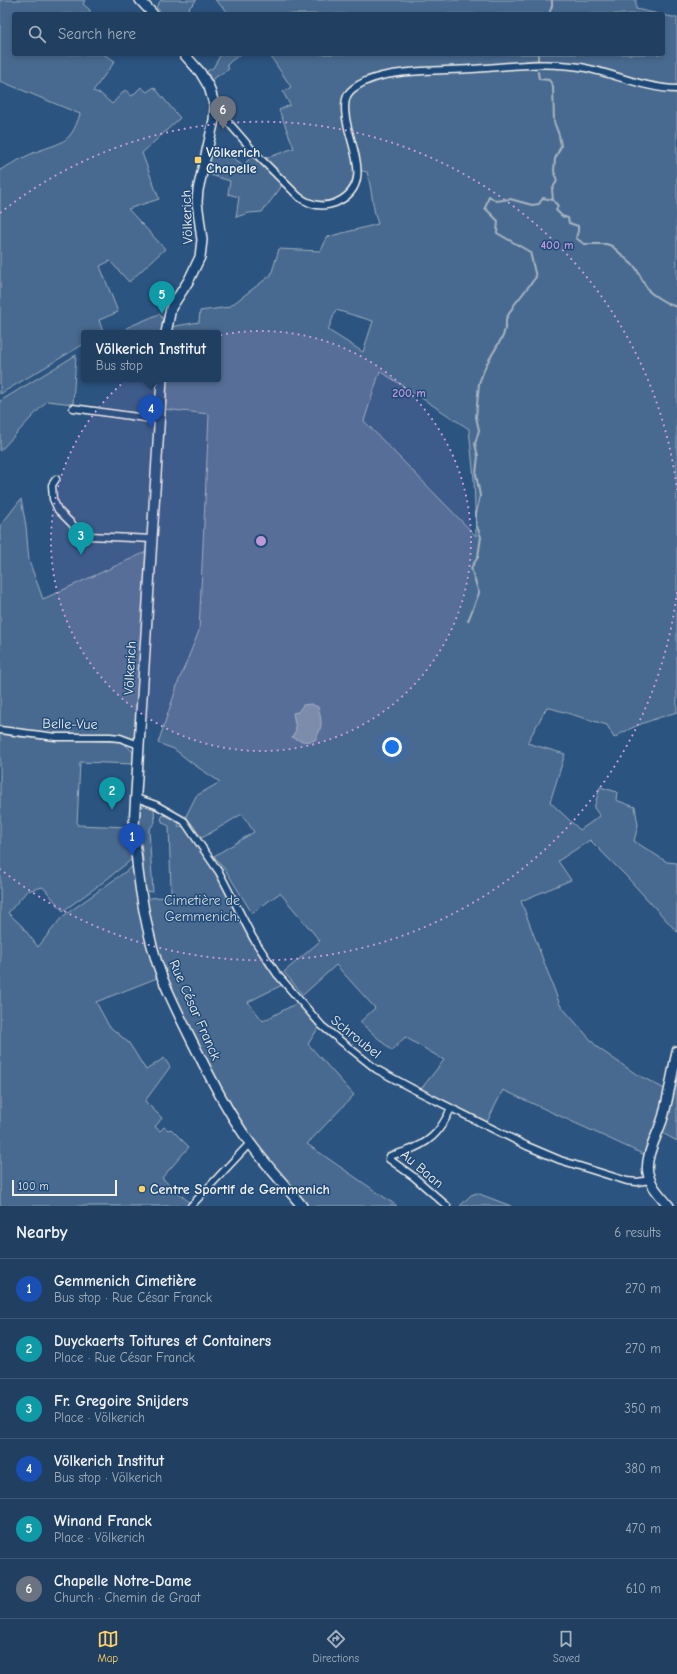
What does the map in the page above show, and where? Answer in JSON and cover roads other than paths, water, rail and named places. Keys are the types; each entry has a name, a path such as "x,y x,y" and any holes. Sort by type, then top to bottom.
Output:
{"main road":[{"path":"140,0 151,12"},
{"name":"Völkerich","path":"167,330 171,308 189,280 200,257 202,240 197,202 198,190 214,120 215,107 209,86 200,72 186,56"},
{"name":"Völkerich","path":"136,798 162,382"},
{"name":"Rue César Franck","path":"136,798 134,825 137,869 152,941 162,976 204,1064 232,1115 250,1143 302,1206"},
{"path":"669,1206 654,1188 650,1180 647,1166 664,1115 677,1051"}],"street":[{"path":"215,107 254,153 299,197 307,202 325,206 342,200 350,193 355,185 357,160 345,114 347,97 354,88 364,82 378,77 421,72 536,65 568,65 654,86 677,89"},
{"path":"73,408 159,420"},
{"path":"56,479 52,485 53,499 58,510 81,533 90,536 152,539"},
{"name":"Belle-Vue","path":"0,730 56,737 120,738 139,745"},
{"name":"Schroubel","path":"136,798 174,814 184,821 219,872 259,949 277,974 322,1026 376,1069 452,1109 527,1146 560,1160 627,1181 637,1182 650,1180"},
{"name":"Au Baan","path":"447,1206 414,1177 389,1159 390,1156 414,1148 435,1136 452,1109"},
{"path":"191,1206 250,1143"}],"waterway":[{"path":"550,12 552,0"},
{"path":"538,56 538,61"},
{"path":"538,72 539,79 549,80 553,86 554,122 561,146 555,159 554,171 557,181 552,189 553,200 558,206 556,210 562,216 568,218 569,223 578,226 576,238 584,244 606,244 612,246 636,268 650,292 670,305 677,307"},
{"path":"468,621 479,593 471,568 478,557 481,537 476,524 476,513 480,496 476,474 478,456 475,444 479,430 476,417 479,383 486,365 503,336 506,319 514,305 536,277 530,252 497,233 498,221 485,208 489,196 496,201 510,199 532,205 539,204 543,198 553,200"}],"place":[{"name":"Chapelle Notre-Dame","path":"223,129"},
{"name":"Völkerich Chapelle","path":"198,160"},
{"name":"Winand Franck","path":"162,314"},
{"name":"Völkerich Institut","path":"151,428"},
{"name":"Fr. Gregoire Snijders","path":"81,555"},
{"name":"Duyckaerts Toitures et Containers","path":"112,810"},
{"name":"Gemmenich Cimetière","path":"132,856"},
{"name":"Centre Sportif de Gemmenich","path":"142,1189"}],"park label":[{"name":"Cimetière de Gemmenich.","path":"202,908"}]}
